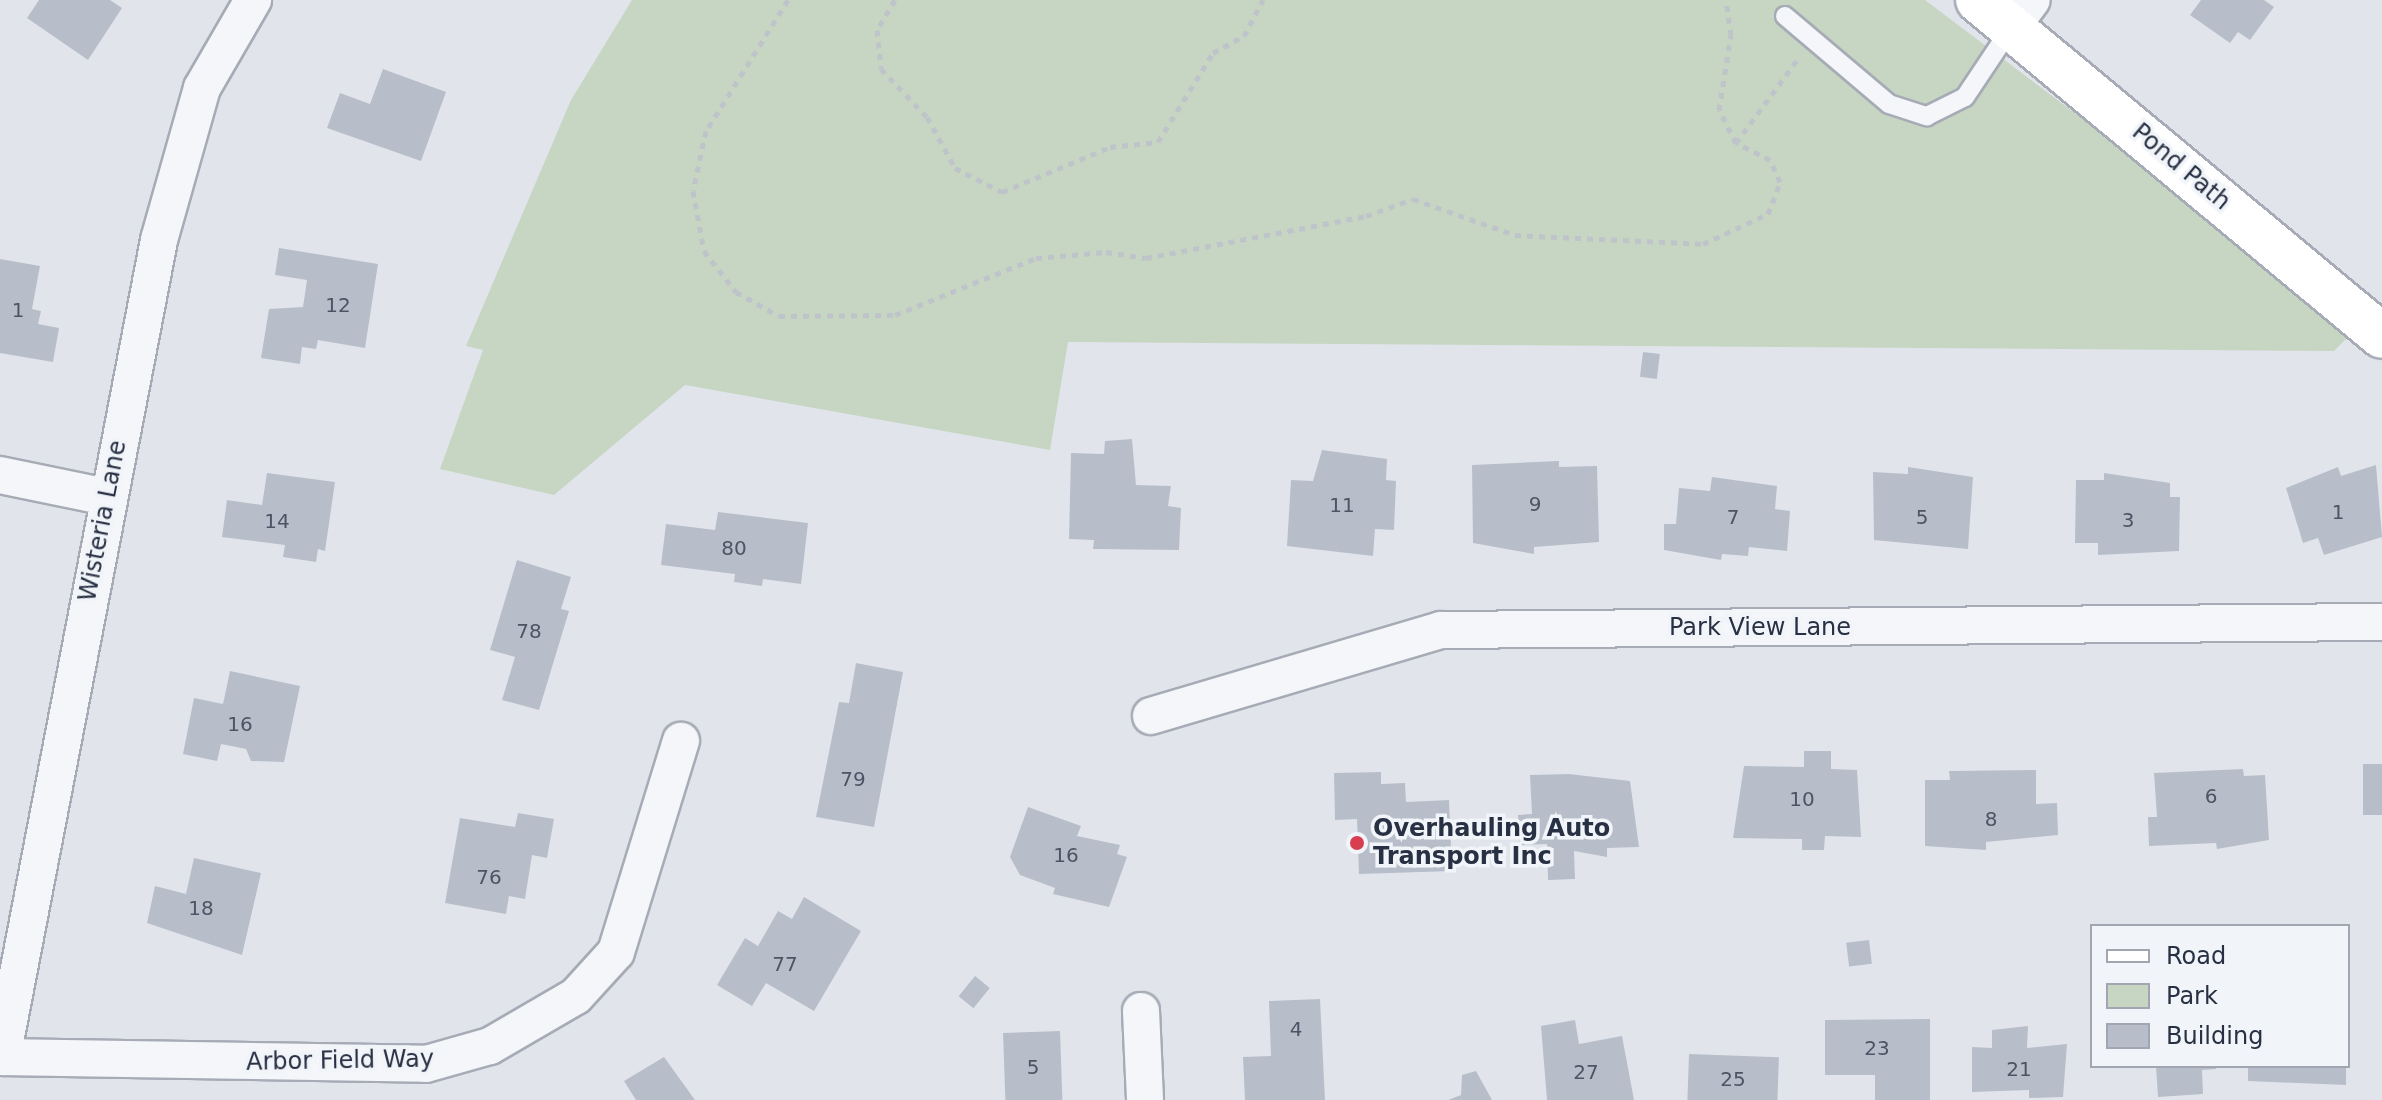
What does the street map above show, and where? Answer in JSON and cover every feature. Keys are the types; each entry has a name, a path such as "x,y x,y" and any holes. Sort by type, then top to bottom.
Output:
{"street":[{"name":"Wisteria Lane","path":"1,1057 107,497 178,165 202,88 253,0"},
{"name":"Pond Path","path":"1978,0 2022,13 2382,336"},
{"path":"0,475 107,497"},
{"name":"Park View Lane","path":"1151,716 1441,630 2382,622"},
{"name":"Arbor Field Way","path":"1,1057 426,1064 532,1027 576,996 616,952 681,741"},
{"path":"1141,1011 1145,1100"}],"lane":[{"path":"1785,16 1889,104 1927,116 1965,97 2022,13"}],"path":[{"path":"788,0 706,131 693,191 704,251 736,292 779,316 895,315 1036,258 1106,252 1146,258 1366,216 1413,199 1515,235 1703,244 1768,214 1780,182 1770,160 1736,143 1719,110 1731,35 1726,0"},
{"path":"895,0 877,30 881,69 927,117 955,168 1002,192 1110,147 1158,142 1213,53 1244,36 1263,0"},
{"path":"1736,143 1812,39"}],"green space":[{"path":"632,0 1925,0 2358,327 2334,351 1068,342 1050,450 685,385 554,495 440,469 483,350 466,346 571,100"}],"building":[{"path":"39,0 110,0 122,8 88,60 27,18"},
{"path":"2201,0 2264,0 2274,7 2250,40 2238,32 2230,43 2190,15"},
{"path":"383,69 446,92 421,161 327,128 340,93 370,104"},
{"path":"279,248 378,264 365,348 318,340 316,349 302,347 300,364 261,358 269,309 303,307 307,280 275,275"},
{"path":"0,259 40,266 32,309 41,311 38,324 59,328 53,362 0,353"},
{"path":"1643,352 1660,354 1657,379 1640,377"},
{"path":"1132,439 1136,485 1171,486 1168,506 1181,508 1179,550 1093,549 1094,540 1069,539 1071,453 1104,454 1105,441"},
{"path":"1322,450 1387,459 1386,480 1396,481 1394,530 1375,529 1373,556 1287,546 1291,480 1313,481"},
{"path":"1559,461 1559,467 1597,466 1599,542 1534,547 1534,554 1473,543 1472,465"},
{"path":"2376,465 2382,537 2324,555 2318,538 2303,543 2286,488 2338,467 2341,476"},
{"path":"1908,467 1973,477 1968,549 1874,540 1873,472 1908,474"},
{"path":"267,473 335,482 325,551 318,549 316,562 283,557 285,545 222,537 227,500 262,505"},
{"path":"2104,473 2170,483 2170,497 2180,497 2179,551 2098,555 2098,543 2075,543 2076,480 2104,480"},
{"path":"1712,477 1777,486 1775,509 1790,511 1787,551 1749,547 1748,556 1722,554 1721,560 1664,550 1664,524 1676,524 1679,488 1710,491"},
{"path":"718,512 808,523 801,584 763,579 762,586 734,582 735,574 661,565 666,524 715,530"},
{"path":"517,560 571,577 561,609 569,611 539,710 502,700 515,657 490,650"},
{"path":"856,663 903,672 874,827 816,817 839,702 849,703"},
{"path":"230,671 300,686 284,762 251,761 246,749 221,744 217,761 183,754 194,698 223,704"},
{"path":"1804,751 1831,751 1831,769 1857,770 1861,837 1825,836 1824,850 1802,850 1802,839 1733,838 1744,766 1804,767"},
{"path":"2363,764 2382,764 2382,815 2363,815"},
{"path":"2243,769 2244,776 2265,775 2269,840 2217,849 2216,843 2149,846 2148,817 2157,817 2154,773"},
{"path":"2036,770 2036,804 2057,803 2058,835 1986,842 1986,850 1925,846 1925,780 1950,780 1949,771"},
{"path":"1381,772 1381,784 1405,783 1406,802 1449,800 1452,871 1359,874 1357,819 1335,820 1334,773"},
{"path":"1569,774 1630,781 1639,847 1607,848 1607,857 1574,851 1575,879 1548,880 1547,844 1520,845 1518,815 1532,814 1530,775"},
{"path":"1028,807 1081,826 1077,836 1120,845 1117,854 1127,857 1109,907 1053,894 1055,888 1020,875 1010,857"},
{"path":"518,813 554,819 547,858 532,855 525,899 509,896 506,914 445,903 460,818 515,827"},
{"path":"194,858 261,873 242,955 147,923 155,886 186,894"},
{"path":"804,897 861,931 814,1011 766,983 752,1006 717,985 745,938 758,946 778,911 792,919"},
{"path":"1869,940 1872,964 1849,967 1846,943"},
{"path":"975,976 990,988 973,1008 959,996"},
{"path":"1320,999 1325,1100 1245,1100 1243,1057 1271,1056 1269,1001"},
{"path":"1930,1019 1930,1100 1875,1100 1875,1075 1825,1075 1825,1020"},
{"path":"1575,1020 1579,1044 1622,1036 1634,1100 1547,1100 1541,1026"},
{"path":"2028,1026 2027,1048 2067,1044 2063,1097 2029,1098 2029,1090 1972,1092 1972,1047 1992,1048 1992,1030"},
{"path":"1060,1031 1062,1100 1005,1100 1003,1033"},
{"path":"1689,1054 1779,1057 1777,1100 1687,1100"},
{"path":"664,1057 695,1100 636,1100 624,1081"},
{"path":"2156,1068 2216,1068 2202,1070 2203,1094 2158,1097"},
{"path":"2248,1068 2346,1068 2346,1085 2248,1081"},
{"path":"1476,1071 1492,1100 1448,1100 1461,1095 1462,1075"}],"place":[{"name":"Overhauling Auto Transport Inc","path":"1357,843"}]}
